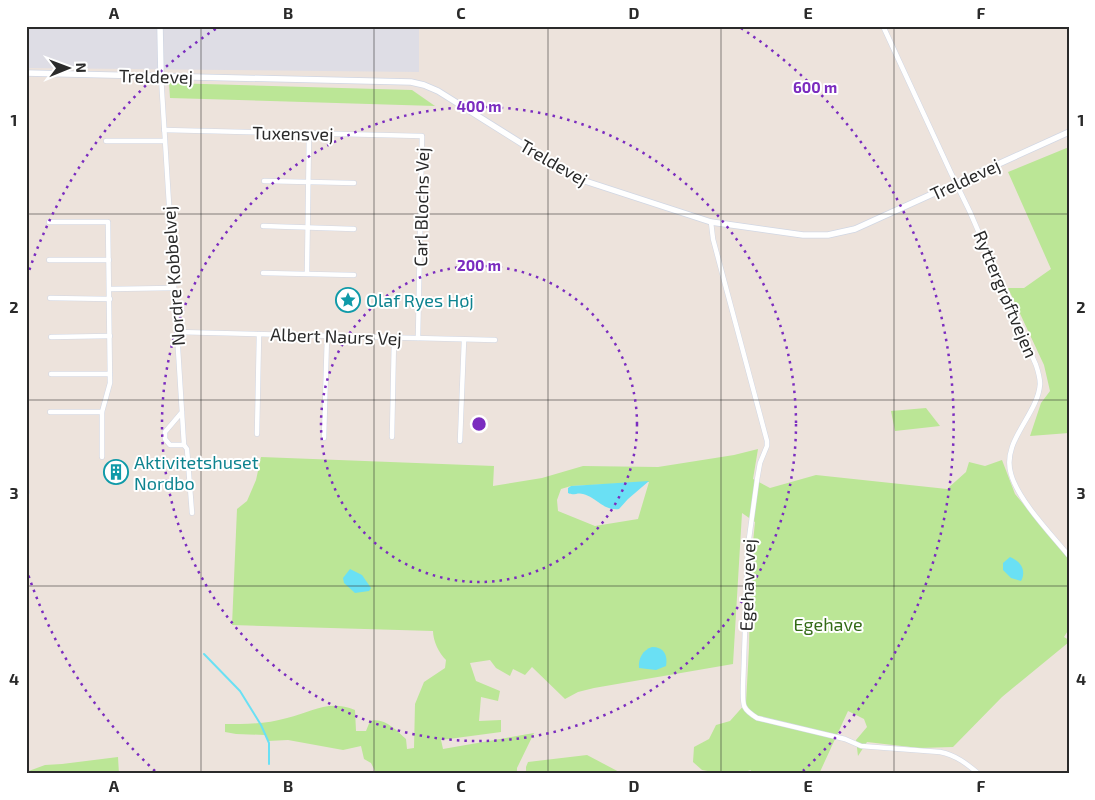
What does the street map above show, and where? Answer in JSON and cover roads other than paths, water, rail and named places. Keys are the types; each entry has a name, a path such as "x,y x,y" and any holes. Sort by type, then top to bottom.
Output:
{"street":[{"name":"Nordre Kobbelvej","path":"160,26 164,130 184,445 187,448 192,513"},
{"name":"Ryttergrøftvejen","path":"883,26 974,220 1040,374 1039,390 1012,450 1009,461 1010,473 1022,496 1069,556"},
{"name":"Treldevej","path":"26,73 395,81 424,85 449,97 567,172 602,187 711,222 802,235 836,234 855,229 1069,132"},
{"name":"Tuxensvej","path":"164,130 422,136"},
{"path":"307,273 309,134"},
{"name":"Carl Blochs Vej","path":"418,338 422,136"},
{"path":"106,141 165,140"},
{"path":"264,181 354,183"},
{"path":"49,222 108,222 110,374 109,390 102,412 102,457"},
{"name":"Egehavevej","path":"711,222 713,239 768,446 760,463 748,546 743,704 747,712 757,718 845,739 861,746 948,754 964,762 979,774"},
{"path":"263,226 354,229"},
{"path":"49,260 109,260"},
{"path":"263,272 354,275"},
{"path":"110,289 174,288"},
{"path":"50,298 110,298"},
{"name":"Albert Naurs Vej","path":"177,332 495,340"},
{"path":"257,434 259,334"},
{"path":"51,336 110,336"},
{"path":"324,438 327,336"},
{"path":"392,437 394,338"},
{"path":"460,440 464,340"},
{"path":"51,374 110,374"},
{"path":"50,412 102,412"},
{"path":"57,412 58,420"},
{"path":"182,412 165,432 164,436 166,442 170,445 184,445"}],"water":[{"path":"649,481 619,509 609,508 583,494 568,493 568,488 571,486"},
{"path":"1010,557 1022,566 1023,577 1021,581 1011,578 1003,570 1003,563"},
{"path":"350,569 362,575 371,588 369,591 355,593 344,583 343,578"},
{"path":"652,647 660,648 664,652 666,666 656,670 639,668 639,661 642,655"}],"waterway":[{"path":"204,654 240,691 261,725 269,743 269,764"}],"place":[{"name":"Olaf Ryes Høj","path":"348,300"},
{"name":"Aktivitetshuset Nordbo","path":"116,472"}],"park label":[{"name":"Egehave","path":"828,624"}]}
